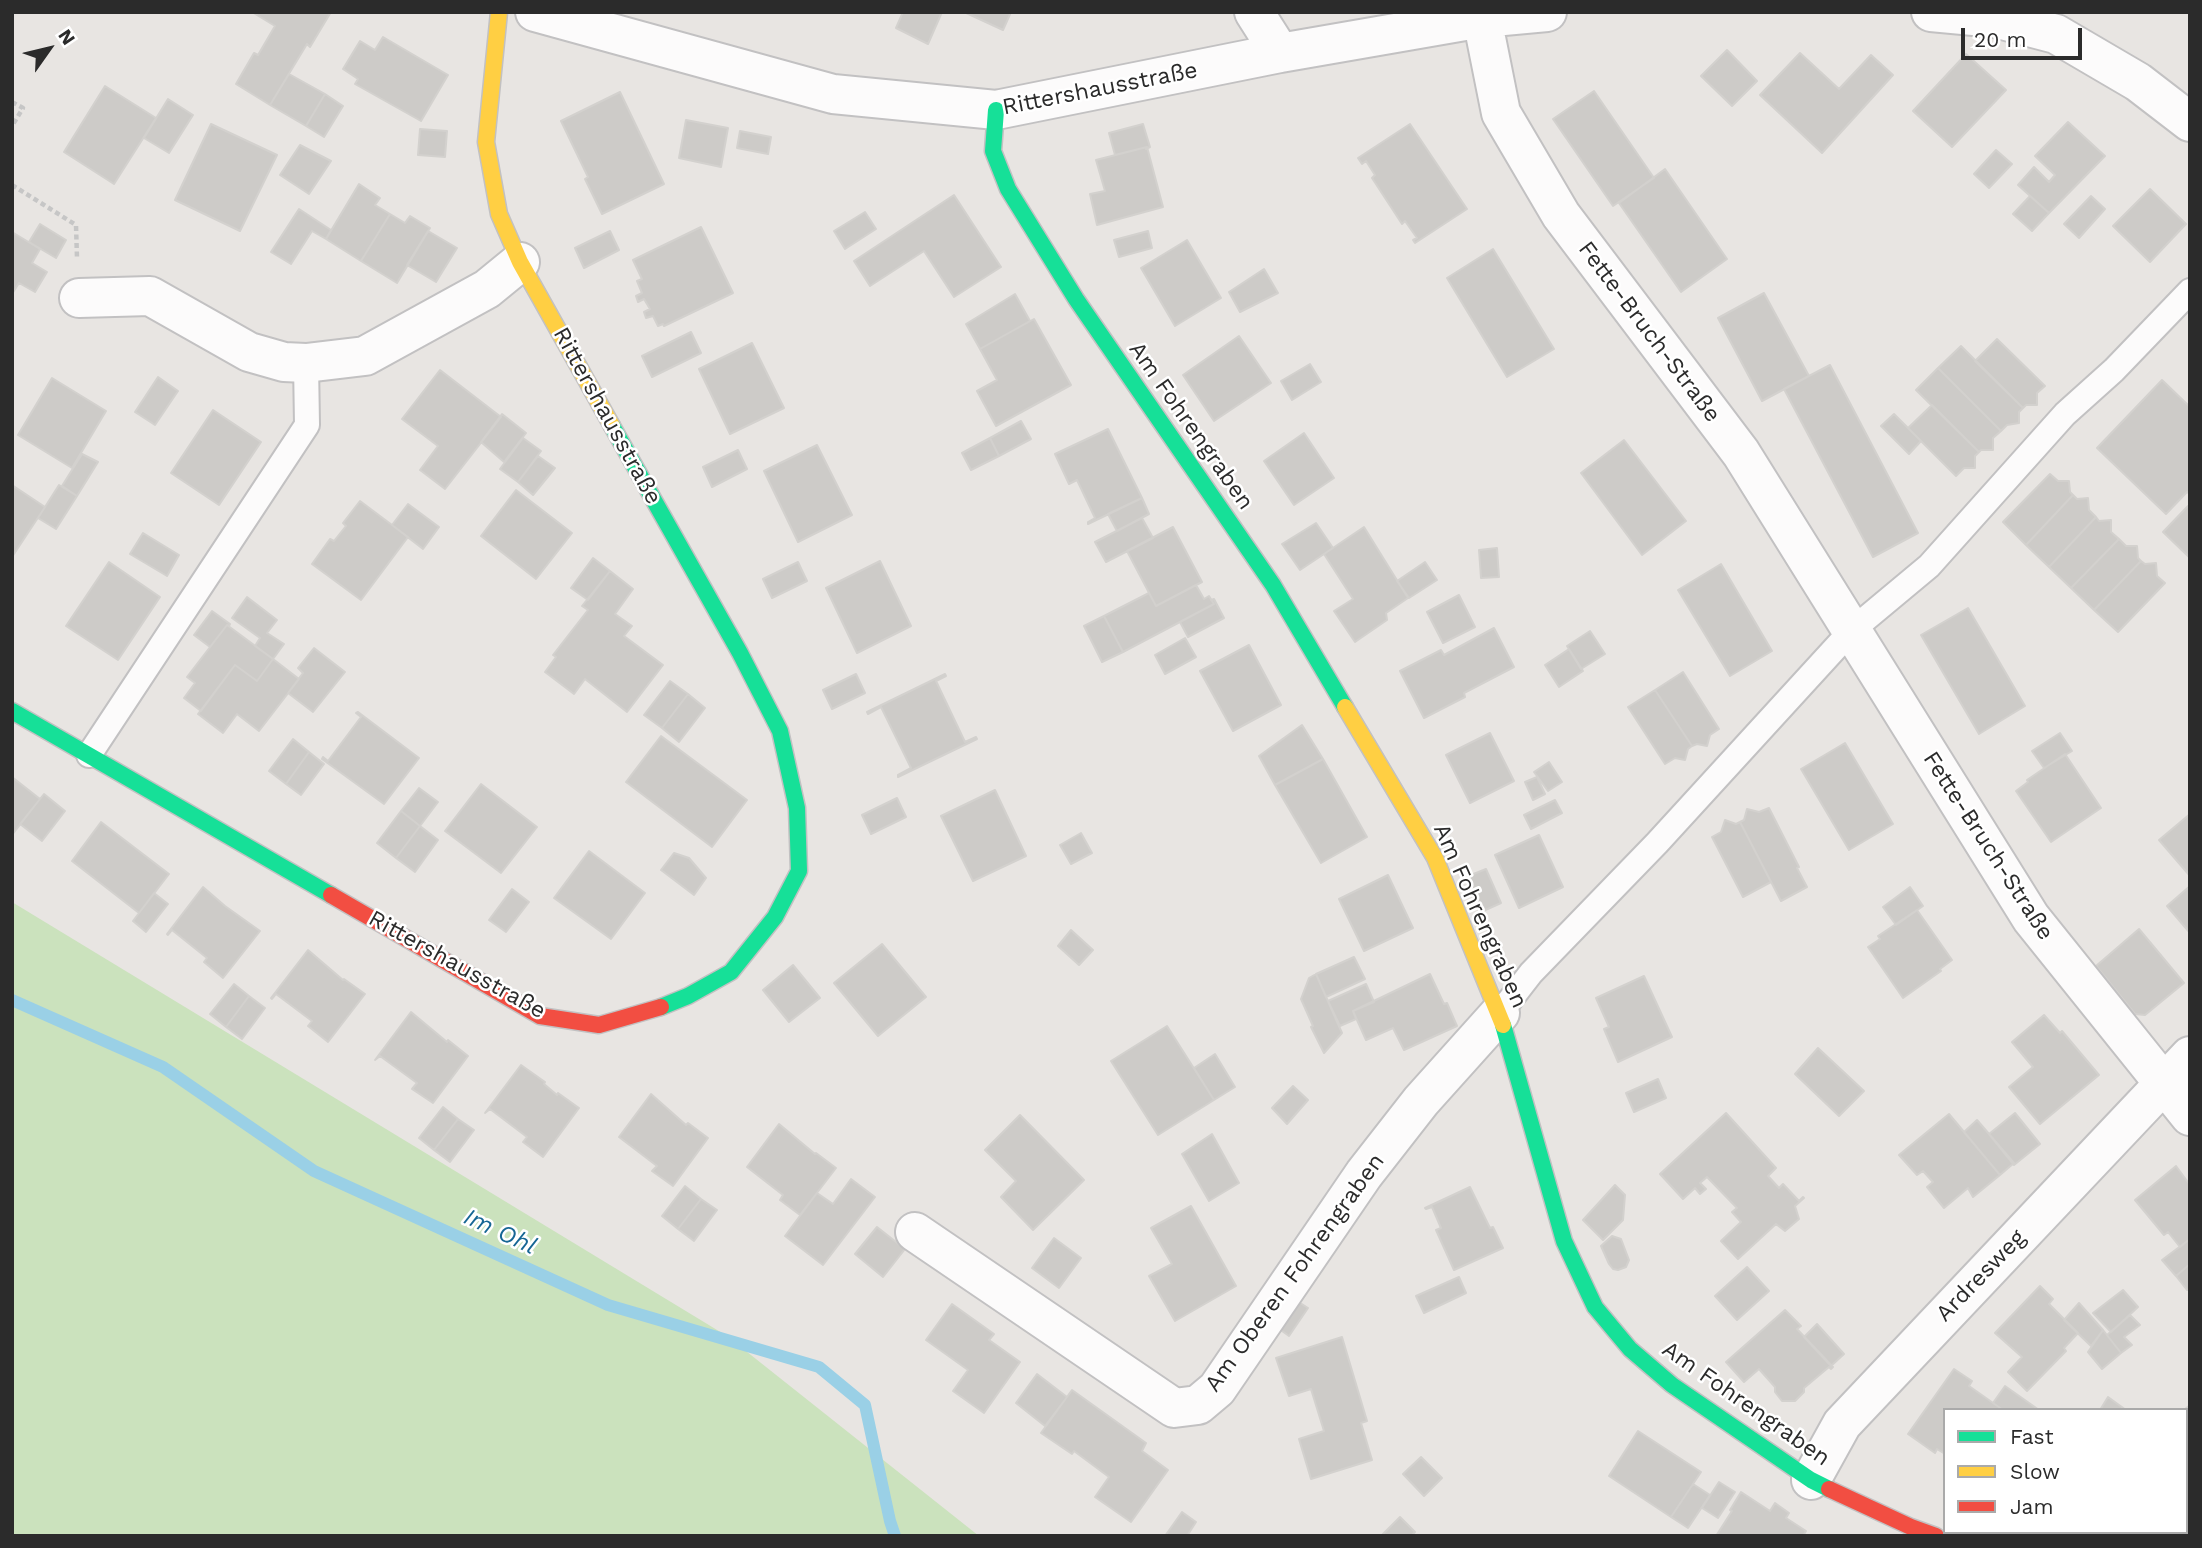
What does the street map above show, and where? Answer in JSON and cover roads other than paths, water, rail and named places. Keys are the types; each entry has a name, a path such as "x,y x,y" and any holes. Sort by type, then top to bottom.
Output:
{"street":[{"name":"Rittershausstraße","path":"12,711 540,1016 599,1025 649,1012 688,996 731,972 775,917 799,871 797,808 780,731 740,653 520,262 499,214 485,142 499,12"},
{"name":"Rittershausstraße","path":"535,12 834,93 996,110 1280,53 1482,18 1547,12"},
{"path":"1254,12 1280,53"},
{"path":"1930,12 1995,18 2056,34 2138,82 2190,122"},
{"name":"Fette-Bruch-Straße","path":"1482,18 1501,113 1561,215 1741,453 2031,918 2177,1070"},
{"name":"Am Fohrengraben","path":"996,110 993,151 1008,189 1076,299 1265,574 1435,858 1500,1013 1564,1241 1595,1307 1630,1349 1672,1385 1811,1480 1936,1536"},
{"path":"79,298 150,296 249,352 284,362 306,363 365,356 487,289 520,262"},
{"name":"Am Oberen Fohrengraben","path":"915,1232 1174,1408 1198,1405 1217,1390 1364,1174 1420,1101 1500,1013"},
{"path":"2177,1070 2190,1116"},
{"name":"Ardresweg","path":"1811,1480 1842,1424 2177,1070"}],"lane":[{"path":"1500,1013 1531,973 1657,843 1851,631 1930,566 2065,414 2114,370 2190,291"},
{"path":"89,755 307,425 306,363"}],"waterway":[{"name":"Im Ohl","path":"12,1000 163,1067 314,1171 608,1305 819,1367 865,1405 895,1536"}]}
